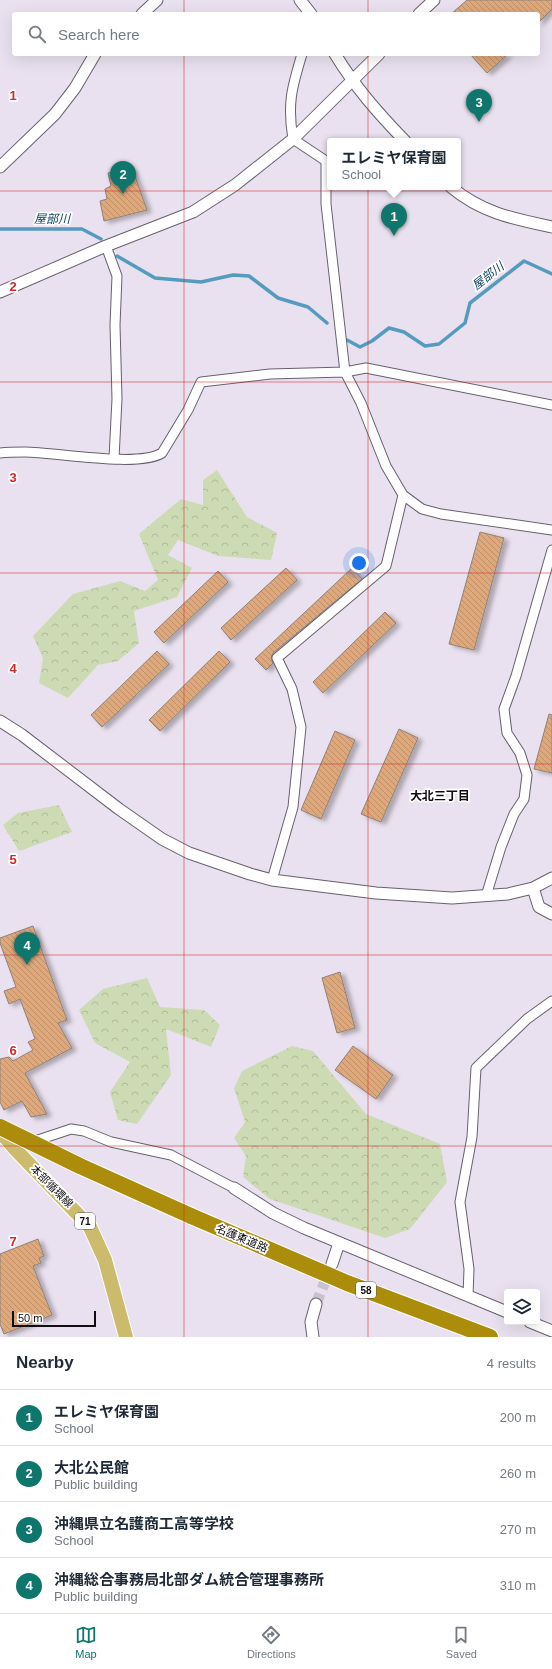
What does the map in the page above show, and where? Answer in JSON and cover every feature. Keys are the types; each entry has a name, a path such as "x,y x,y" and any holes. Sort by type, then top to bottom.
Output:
{"highway":[{"name":"名護東道路","path":"0,1127 80,1166 191,1216 347,1283 490,1337"}],"main road":[{"name":"本部循環線","path":"0,1130 15,1149 90,1227 105,1260 115,1292 126,1337"}],"street":[{"path":"144,12 156,0"},
{"path":"300,0 309,12"},
{"path":"421,12 434,0"},
{"path":"0,167 55,114 75,88 94,56"},
{"path":"301,56 291,91 289,116 293,138 327,160"},
{"path":"336,56 352,81 374,109 401,138"},
{"path":"0,292 106,246 193,212 236,185 293,138 377,56"},
{"path":"327,182 326,204 345,372 364,410 386,466 403,495 422,509 442,514 552,530"},
{"path":"455,190 466,199 493,213 552,227"},
{"path":"106,246 117,276 114,325 117,399 114,458"},
{"path":"0,453 26,452 59,456 114,458 155,457 162,453 188,410 201,382 270,374 345,372 366,368 552,405"},
{"path":"272,880 293,807 301,727 292,689 277,658 386,566 403,495"},
{"path":"486,896 501,847 514,814 524,799 527,774 520,753 507,733 504,710 516,676 552,550"},
{"path":"0,721 22,735 125,814 162,839 189,853 216,864 272,880 376,893 452,898 486,896 532,888 552,878"},
{"path":"532,888 539,907 552,914"},
{"path":"468,1296 469,1269 460,1202 472,1137 476,1068 527,1019 552,1001"},
{"path":"15,1149 72,1129 84,1131 111,1142 171,1154 234,1188 273,1213 339,1243 504,1311"},
{"path":"332,1264 339,1243"},
{"path":"313,1337 310,1322 316,1304"},
{"path":"537,1325 552,1331"}],"green space":[{"path":"217,470 247,517 277,533 271,560 218,556 178,540 168,555 192,568 177,597 134,611 139,643 118,661 98,665 68,698 39,683 43,658 33,636 73,594 120,581 145,591 158,580 139,534 181,499 203,505 203,480"},
{"path":"59,805 72,832 19,851 3,825 18,813"},
{"path":"147,978 160,1007 204,1010 220,1025 211,1047 166,1029 171,1075 137,1124 118,1120 110,1092 130,1062 95,1043 79,1010 103,989"},
{"path":"292,1046 313,1051 366,1114 440,1144 447,1182 410,1229 385,1238 270,1199 243,1177 246,1156 234,1138 245,1122 234,1088 242,1071"}],"building":[{"path":"467,0 552,0 552,9 540,21 540,12 453,12"},
{"path":"472,56 506,56 487,73"},
{"path":"132,168 147,210 104,221 100,201 107,199 105,189 111,186 108,173"},
{"path":"480,532 504,538 474,650 449,644"},
{"path":"286,568 297,580 231,640 221,628"},
{"path":"352,568 362,579 273,653 271,658 273,663 266,670 255,659"},
{"path":"218,571 228,582 164,643 154,632"},
{"path":"385,612 396,623 323,693 313,682"},
{"path":"157,651 169,664 102,727 91,715"},
{"path":"219,651 230,662 160,731 149,720"},
{"path":"549,714 552,715 552,773 534,769"},
{"path":"399,729 418,738 381,822 361,814"},
{"path":"335,731 355,740 321,819 301,810"},
{"path":"33,926 67,1020 58,1023 72,1048 25,1073 47,1114 31,1117 22,1101 4,1110 0,1102 0,1059 9,1057 13,1061 33,1050 28,1042 35,1039 20,999 9,1004 4,991 16,987 0,943 0,938"},
{"path":"340,972 355,1028 337,1033 322,978"},
{"path":"353,1046 393,1075 376,1099 335,1070"},
{"path":"38,1239 44,1256 39,1258 41,1263 33,1266 52,1315 4,1334 0,1324 0,1254"}],"waterway":[{"name":"屋部川","path":"0,229 82,229 101,239"},
{"name":"屋部川","path":"117,256 155,278 201,282 233,275 249,276 278,298 308,307 327,323"},
{"name":"屋部川","path":"347,340 360,347 372,341 389,328 404,332 425,346 439,344 465,323 470,303 524,261 552,274"}],"tunnel":[{"path":"316,1304 330,1269"}],"place":[{"name":"沖縄県立名護商工高等学校","path":"479,122"},
{"name":"大北公民館","path":"123,194"},
{"name":"エレミヤ保育園","path":"394,236"},
{"name":"沖縄総合事務局北部ダム統合管理事務所","path":"27,965"}],"district":[{"name":"大北三丁目","path":"440,796"}]}
